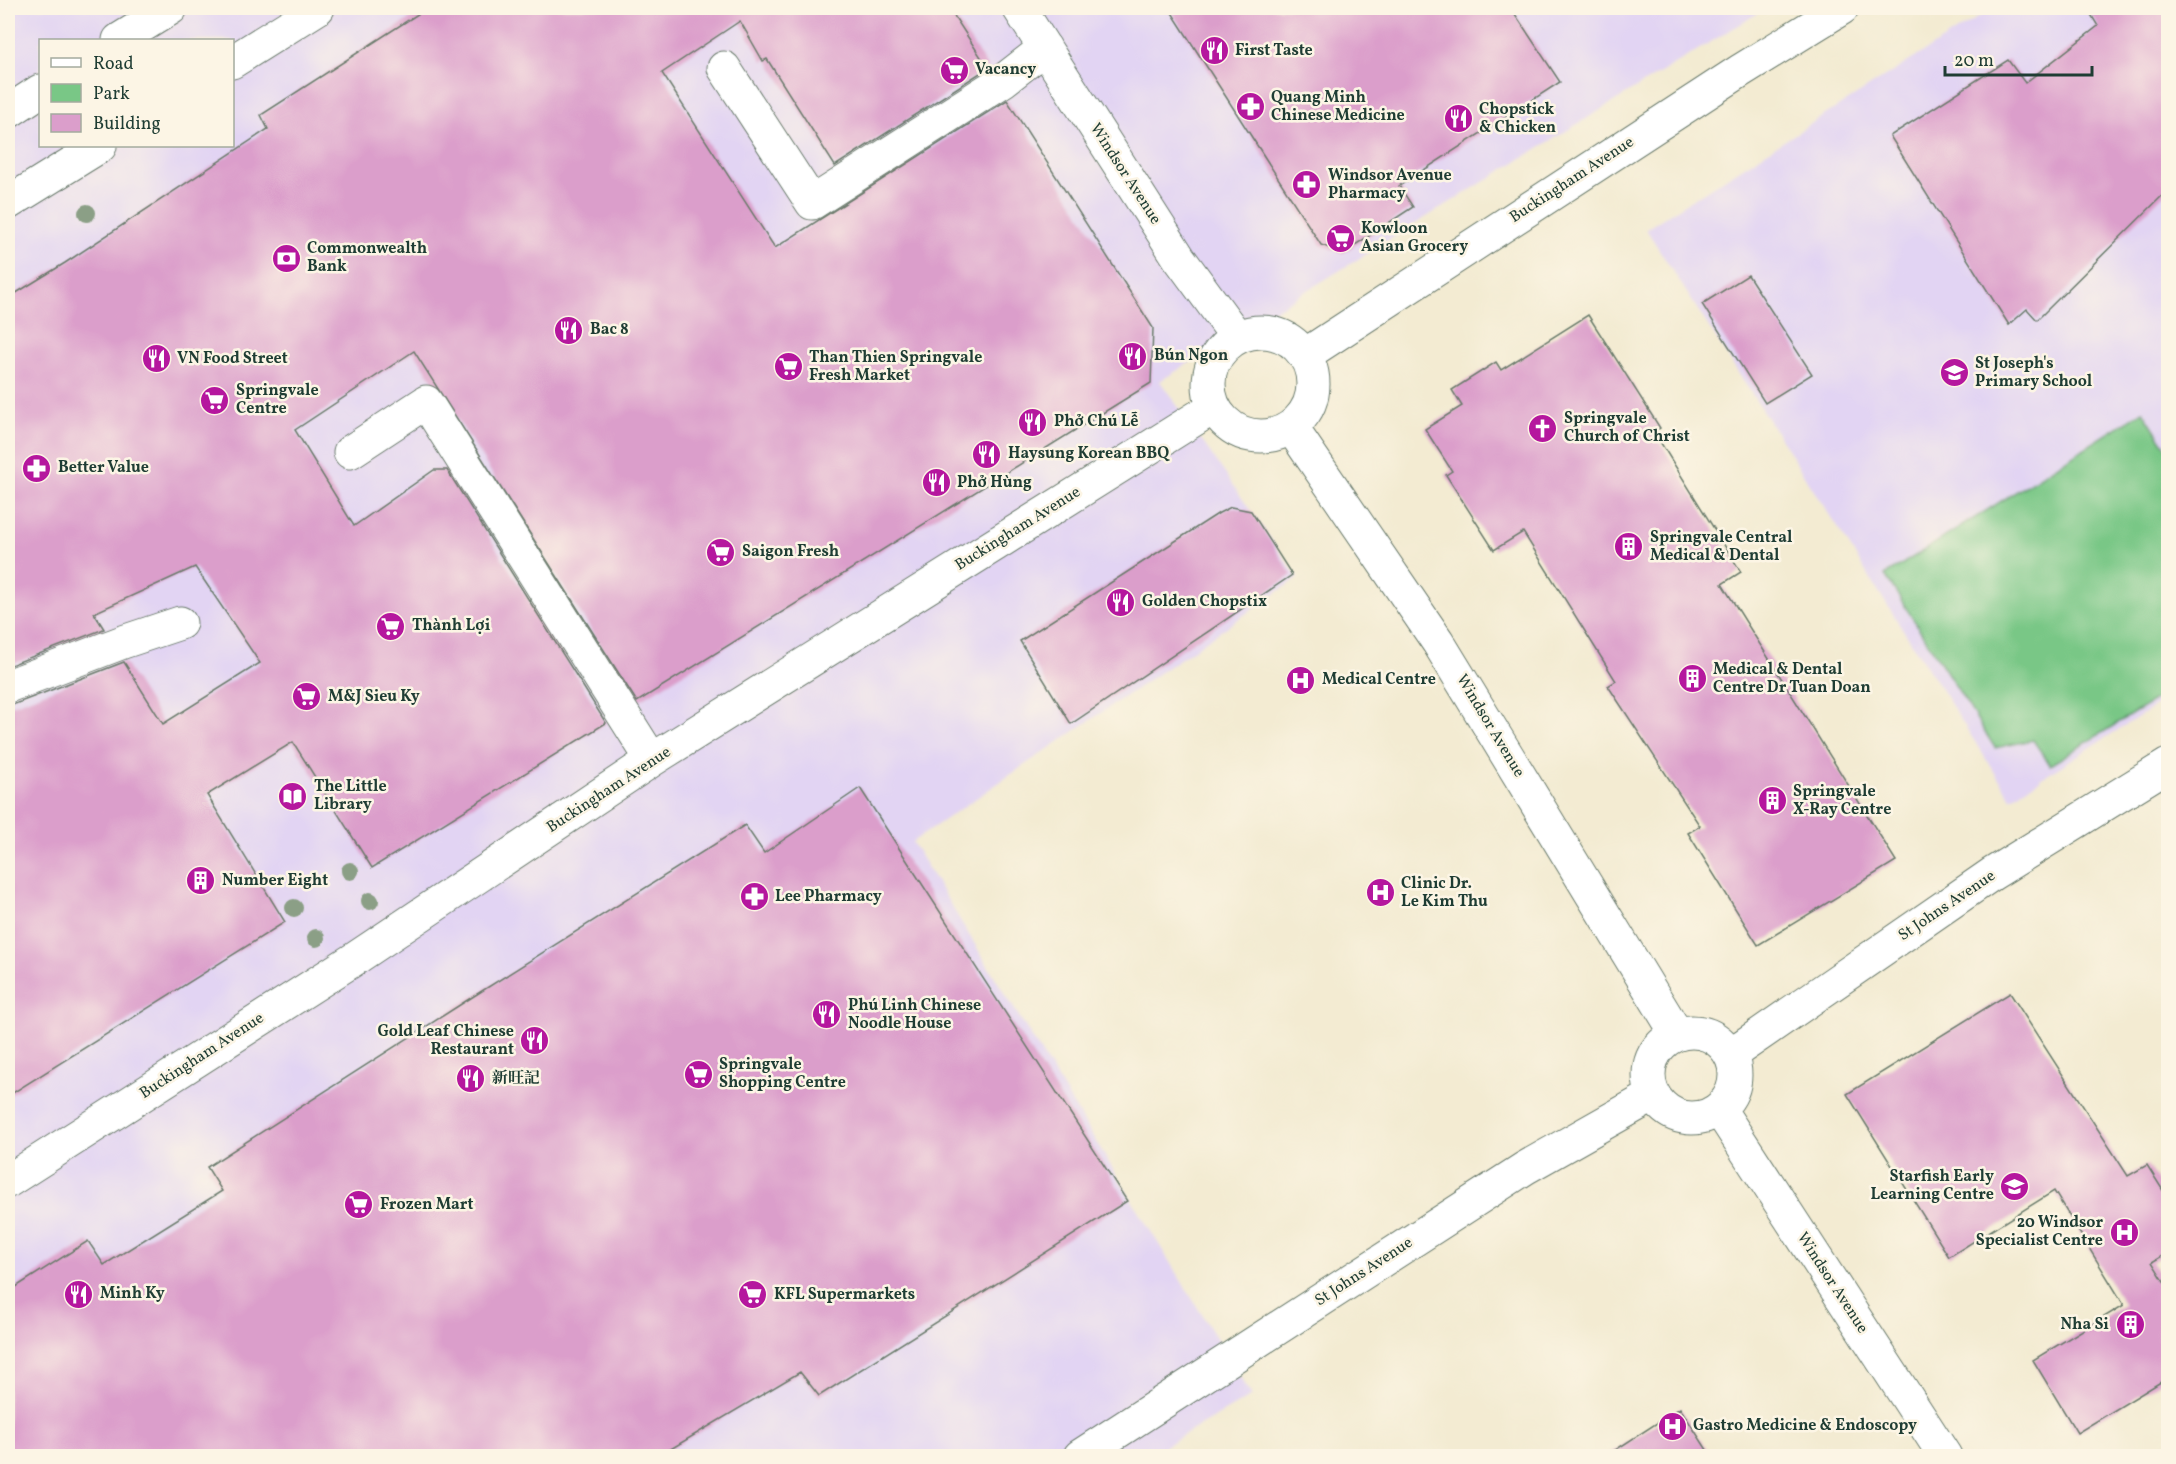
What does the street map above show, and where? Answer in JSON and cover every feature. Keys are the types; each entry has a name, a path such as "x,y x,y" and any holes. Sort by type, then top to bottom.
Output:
{"main road":[{"path":"121,39 171,8"},
{"path":"234,61 318,8"},
{"name":"Windsor Avenue","path":"1018,8 1179,258 1237,337"},
{"name":"Buckingham Avenue","path":"1305,355 1740,71 1842,8"},
{"path":"724,68 812,203 1004,80 1045,48"},
{"path":"8,112 39,92"},
{"path":"8,203 98,147"},
{"path":"1251,332 1267,332 1282,336 1295,344 1305,355 1311,370 1313,386 1310,401 1302,416 1291,427 1277,433 1248,434 1234,429 1214,407 1209,391 1210,375 1215,360 1224,347 1237,337 1251,332"},
{"path":"350,452 426,402 652,760"},
{"name":"Buckingham Avenue","path":"8,1180 356,958 652,760 1214,407"},
{"name":"Windsor Avenue","path":"1291,427 1438,642 1677,1034"},
{"path":"8,686 180,623"},
{"name":"St Johns Avenue","path":"1730,1055 1992,874 2169,765"},
{"path":"1692,1032 1708,1034 1721,1043 1730,1055 1735,1069 1734,1083 1729,1097 1719,1109 1709,1115 1696,1118 1671,1113 1654,1095 1649,1081 1649,1067 1654,1053 1664,1042 1677,1034 1692,1032"},
{"name":"St Johns Avenue","path":"1080,1456 1525,1168 1654,1095"},
{"name":"Windsor Avenue","path":"1719,1109 1945,1456"}],"shaded area":[{"path":"8,8 1766,8 1160,381 1298,578 912,842 1252,1396 1147,1456 8,1456"},
{"name":"St Joseph's Primary School","path":"1993,8 2168,8 2168,698 2011,798 1646,229"}],"green space":[{"path":"2143,411 2168,450 2168,692 2050,765 2033,740 1995,748 1885,575"}],"building":[{"path":"427,8 949,8 988,68 835,166 767,59 763,61 740,21 662,73 775,248 1007,100 1153,328 1151,383 637,702 414,351 295,430 354,526 434,470 447,470 606,723 372,868 293,742 207,795 285,922 8,1096 8,704 15,704 124,662 163,724 260,663 195,567 94,613 104,629 8,666 8,298 268,129 261,115"},
{"path":"1169,8 1511,8 1560,82 1399,186 1413,207 1343,253 1321,245"},
{"path":"2087,8 2169,8 2169,189 2037,320 2027,309 2009,325 1890,136 2008,60 2025,83 2098,26"},
{"path":"1748,275 1812,374 1765,403 1702,304"},
{"path":"1588,315 1660,428 1654,432 1741,572 1722,584 1896,861 1758,945 1688,833 1700,826 1608,686 1616,681 1523,532 1494,550 1446,475 1452,471 1425,429 1462,406 1452,390 1496,362 1501,370"},
{"path":"1231,507 1251,511 1292,575 1071,724 1020,641"},
{"name":"Springvale Shopping Centre","path":"860,788 1127,1201 819,1396 800,1372 659,1456 8,1456 8,1292 88,1241 104,1265 222,1191 207,1167 745,825 764,853"},
{"path":"2010,993 2128,1176 2147,1165 2169,1200 2169,1252 2152,1262 2169,1289 2169,1377 2077,1433 2033,1360 2124,1305 2054,1191 1949,1257 1847,1094"},
{"name":"Gastro Medicine & Endoscopy","path":"1680,1408 1711,1456 1606,1456"}],"place":[{"name":"First Taste","path":"1214,51"},
{"name":"Vacancy","path":"954,70"},
{"name":"Quang Minh Chinese Medicine","path":"1250,107"},
{"name":"Chopstick & Chicken","path":"1458,119"},
{"name":"Windsor Avenue Pharmacy","path":"1307,185"},
{"name":"Kowloon Asian Grocery","path":"1340,238"},
{"name":"Commonwealth Bank","path":"286,258"},
{"name":"Bac 8","path":"569,330"},
{"name":"Bún Ngon","path":"1133,356"},
{"name":"VN Food Street","path":"156,359"},
{"name":"Than Thien Springvale Fresh Market","path":"788,367"},
{"name":"St Joseph's Primary School","path":"1954,373"},
{"name":"Springvale Centre","path":"215,400"},
{"name":"Phở Chú Lễ","path":"1033,422"},
{"name":"Springvale Church of Christ","path":"1543,428"},
{"name":"Haysung Korean BBQ","path":"987,454"},
{"name":"Better Value","path":"37,468"},
{"name":"Phở Hùng","path":"936,483"},
{"name":"Springvale Central Medical & Dental","path":"1629,547"},
{"name":"Saigon Fresh","path":"721,552"},
{"name":"Golden Chopstix","path":"1121,602"},
{"name":"Thành Lợi","path":"391,626"},
{"name":"Medical & Dental Centre Dr Tuan Doan","path":"1692,679"},
{"name":"Medical Centre","path":"1301,680"},
{"name":"M&J Sieu Ky","path":"307,697"},
{"name":"The Little Library","path":"293,796"},
{"name":"Springvale X-Ray Centre","path":"1772,801"},
{"name":"Number Eight","path":"201,881"},
{"name":"Clinic Dr. Le Kim Thu","path":"1380,893"},
{"name":"Lee Pharmacy","path":"754,897"},
{"name":"Phú Linh Chinese Noodle House","path":"827,1015"},
{"name":"Gold Leaf Chinese Restaurant","path":"535,1041"},
{"name":"Springvale Shopping Centre","path":"698,1074"},
{"name":"新旺記","path":"471,1079"},
{"name":"Starfish Early Learning Centre","path":"2015,1186"},
{"name":"Frozen Mart","path":"359,1205"},
{"name":"20 Windsor Specialist Centre","path":"2124,1232"},
{"name":"Minh Ky","path":"79,1294"},
{"name":"KFL Supermarkets","path":"753,1295"},
{"name":"Nha Si","path":"2130,1325"},
{"name":"Gastro Medicine & Endoscopy","path":"1672,1426"}]}
